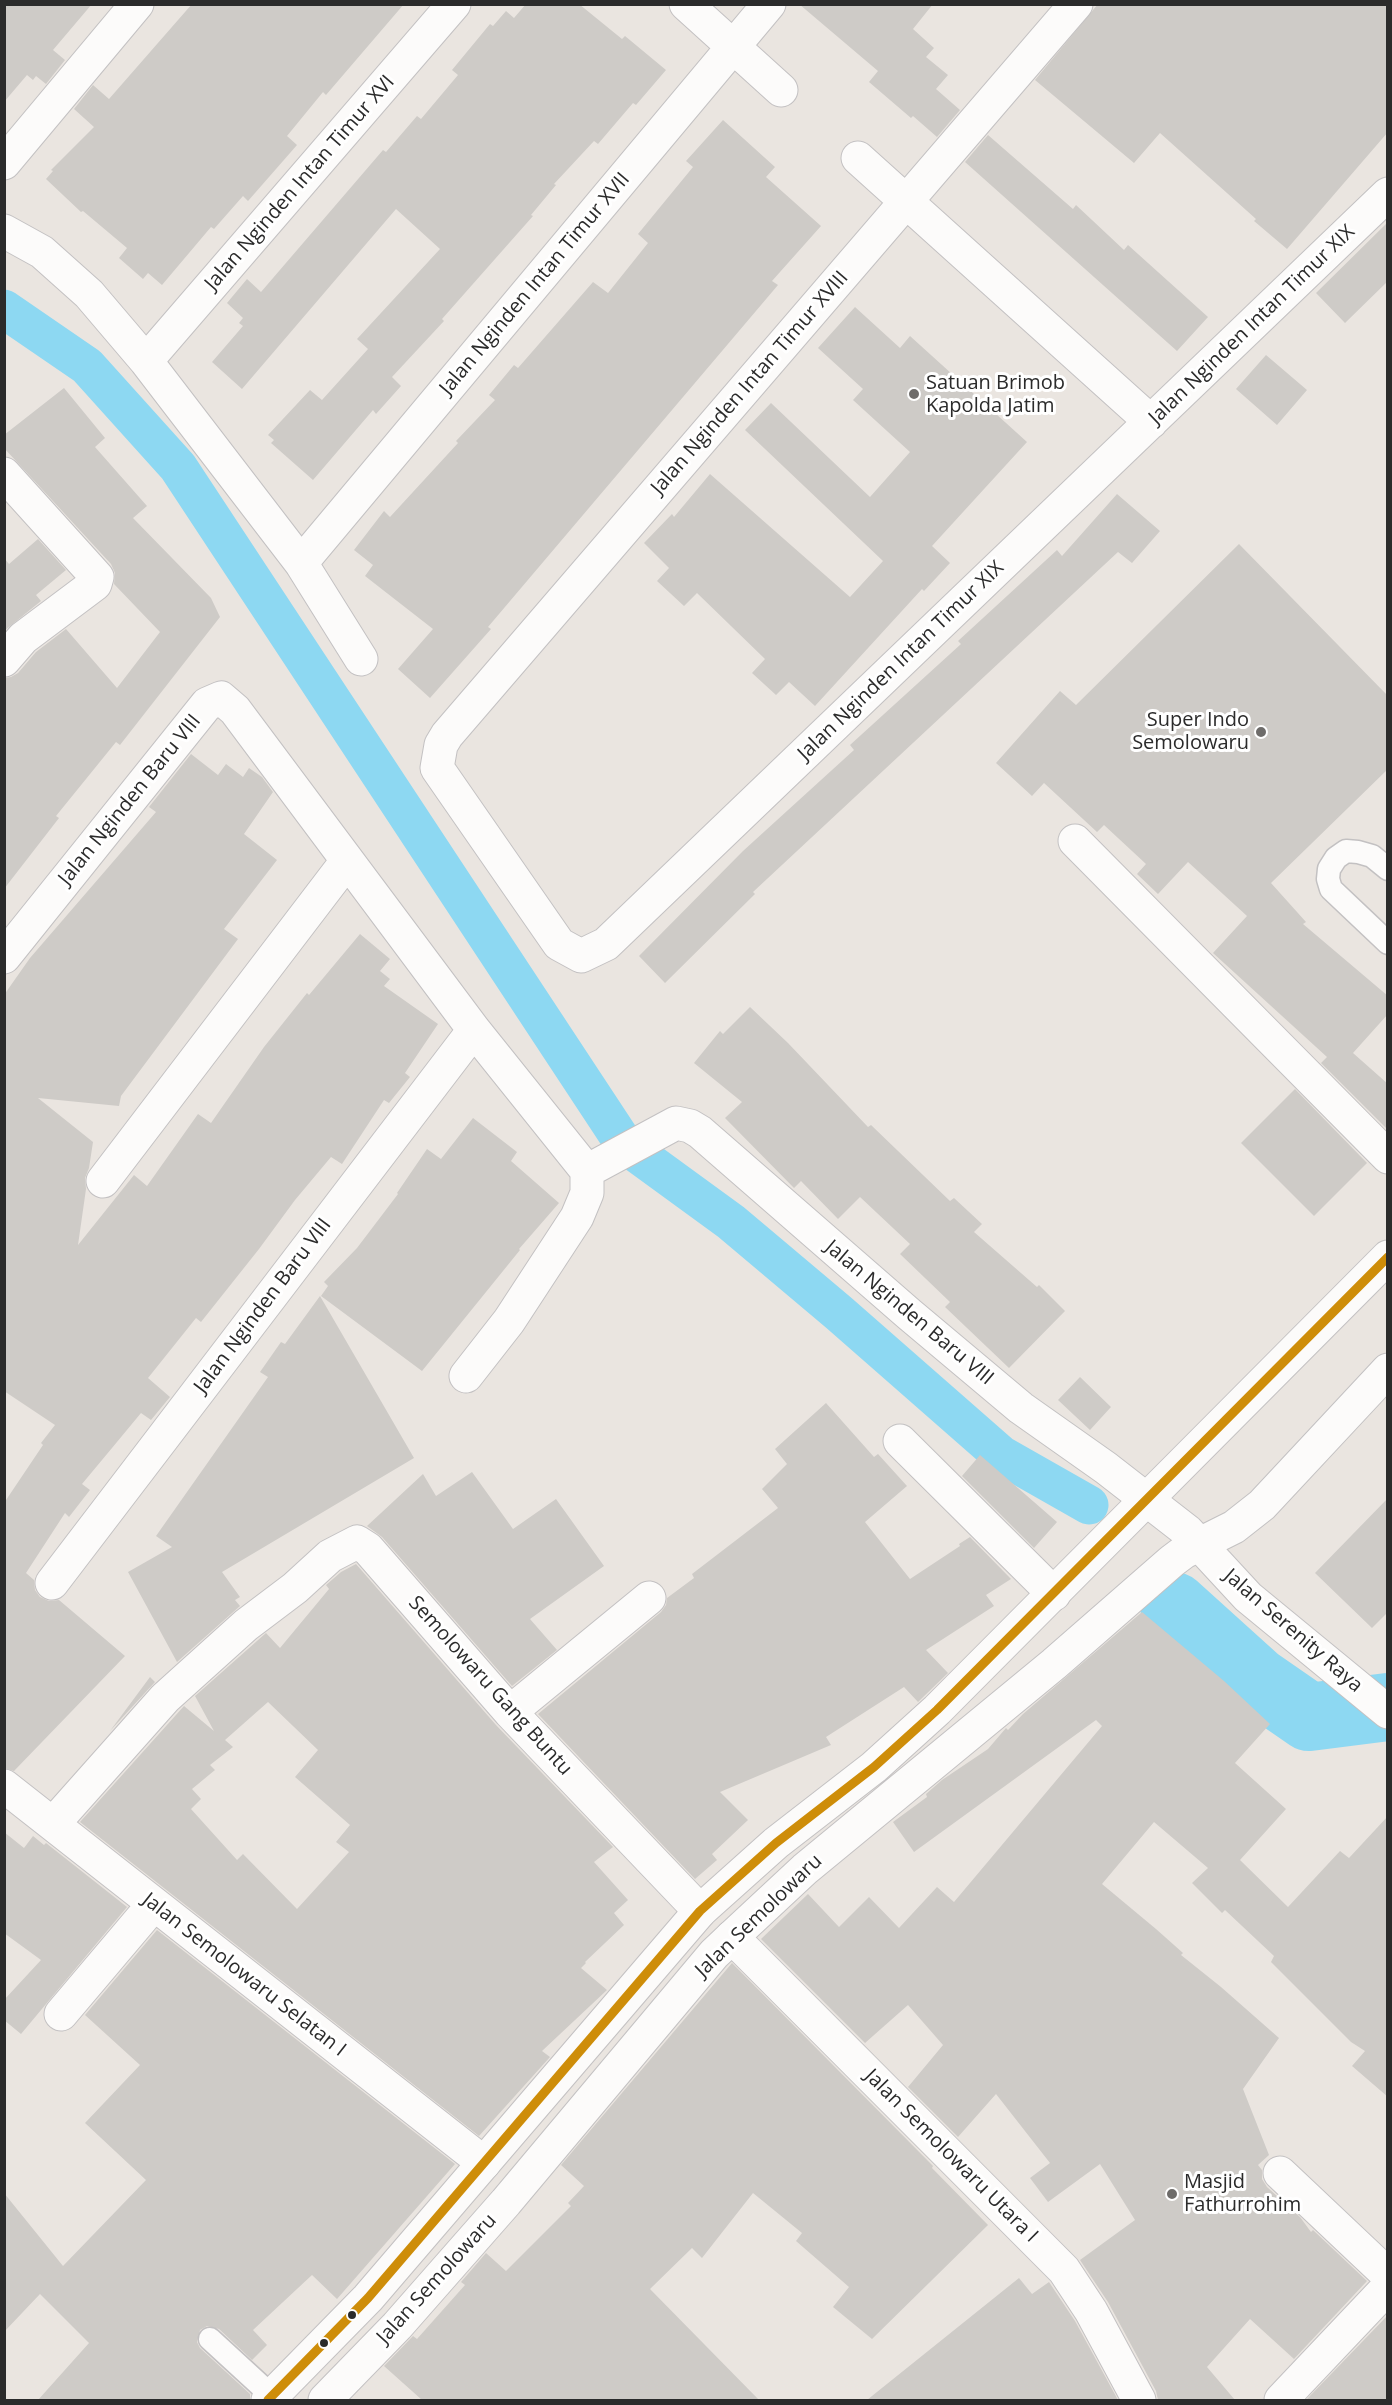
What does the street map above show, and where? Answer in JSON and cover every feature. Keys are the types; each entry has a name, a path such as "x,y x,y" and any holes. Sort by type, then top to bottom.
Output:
{"street":[{"path":"4,163 137,4"},
{"name":"Jalan Nginden Intan Timur XVI","path":"146,361 454,4"},
{"path":"686,4 782,90"},
{"name":"Jalan Nginden Intan Timur XVII","path":"301,563 769,4"},
{"name":"Jalan Nginden Intan Timur XVIII","path":"437,768 441,745 447,735 1076,4"},
{"path":"858,158 1151,422"},
{"name":"Jalan Nginden Intan Timur XIX","path":"437,768 559,945 581,956 606,944 1388,194"},
{"path":"4,231 42,252 89,294 146,361 301,563 361,659"},
{"path":"4,474 97,577 95,584 23,638 4,660"},
{"name":"Jalan Nginden Baru VIII","path":"4,957 207,704 221,698 235,710 474,1030 587,1171 676,1123 690,1126 700,1132 917,1321 1021,1408 1166,1521"},
{"path":"1075,841 1388,1157"},
{"path":"103,1181 347,861"},
{"name":"Jalan Nginden Baru VIII","path":"52,1583 474,1030"},
{"path":"466,1376 509,1321 577,1217 587,1193 587,1171"},
{"path":"1166,1521 1388,1257"},
{"path":"1166,1521 1233,1527 1262,1505 1388,1370"},
{"path":"900,1441 1053,1594"},
{"name":"Jalan Semolowaru","path":"270,2398 368,2298 700,1911 776,1843 874,1767 936,1710 1089,1559 1166,1521 1172,1561 897,1796 805,1869 732,1936 714,1954 506,2202 397,2326 325,2400"},
{"name":"Jalan Serenity Raya","path":"1166,1521 1248,1597 1388,1712"},
{"name":"Semolowaru Gang Buntu","path":"294,1588 330,1556 357,1542 368,1549 510,1712 700,1911"},
{"path":"292,1621 294,1588"},
{"path":"53,1824 165,1698 246,1625 294,1588"},
{"path":"510,1712 650,1598"},
{"name":"Jalan Semolowaru Selatan I","path":"4,1786 484,2163"},
{"path":"61,2014 154,1904"},
{"name":"Jalan Semolowaru Utara I","path":"732,1936 1064,2270 1091,2312 1138,2400"},
{"path":"1280,2173 1388,2275"},
{"path":"1281,2400 1388,2287"},
{"path":"368,2298 397,2326"}],"lane":[{"path":"1388,869 1372,856 1346,851 1336,858 1329,869 1328,879 1331,889 1388,943"},
{"path":"210,2339 270,2398"}],"building":[{"path":"4,4 92,4 53,50 65,60 46,84 36,76 33,80 27,75 4,102"},
{"path":"192,4 404,4 326,95 323,92 287,136 297,145 248,201 243,196 214,229 211,227 162,285 148,273 143,279 119,258 127,248 83,211 81,212 46,179 53,171 51,170 94,127 74,109 93,85 109,99"},
{"path":"526,4 579,4 622,39 625,36 666,70 636,105 633,103 598,144 594,141 554,184 556,185 531,215 533,216 442,319 444,321 392,377 401,386 376,414 373,410 313,480 271,443 274,440 268,435 310,390 322,400 368,349 357,339 440,249 396,209 242,389 212,362 243,326 239,323 243,318 227,303 247,279 261,292 383,150 386,152 417,116 421,119 458,75 452,70 490,24 493,26 506,11 514,18"},
{"path":"799,4 933,4 913,29 934,48 926,57 948,75 936,89 960,110 937,137 869,82 878,71"},
{"path":"1098,4 1388,4 1388,132 1287,249 1160,133 1134,163 1035,80"},
{"path":"723,120 775,167 766,177 821,226 772,281 778,285 488,627 491,629 430,698 398,669 433,629 365,576 373,565 354,550 384,511 390,517 458,443 456,441 495,400 489,395 514,365 518,368 593,282 608,293 648,243 638,234 693,167 686,161"},
{"path":"988,135 1073,209 1076,205 1124,250 1128,245 1208,317 1177,351 965,162"},
{"path":"1388,222 1388,281 1345,323 1316,293"},
{"path":"855,307 900,348 910,336 1027,442 932,546 950,563 924,591 922,589 815,706 789,682 776,695 752,673 765,659 697,593 684,606 657,581 669,568 644,543 672,514 674,517 710,474 850,597 883,561 745,430 771,403 870,497 910,452 853,400 863,389 818,348"},
{"path":"1266,355 1307,390 1277,425 1236,389"},
{"path":"64,388 105,438 95,447 147,506 133,518 211,598 220,617 120,745 116,742 56,816 59,818 4,889 4,678 18,673 36,652 66,629 117,688 160,632 114,584 115,573 111,564 4,448 4,435"},
{"path":"1117,494 1160,531 1132,563 1118,552 753,892 755,894 665,983 639,956 743,851 854,750 850,745 961,644 958,641 1057,550 1062,556"},
{"path":"38,539 66,570 36,595 41,601 4,631 4,558 9,564"},
{"path":"1239,544 1388,696 1388,769 1271,883 1306,922 1303,924 1388,996 1388,1014 1353,1053 1388,1084 1388,1130 1321,1063 1327,1057 1213,953 1247,916 1188,862 1158,894 1137,874 1146,864 1104,825 1097,832 1044,783 1032,796 996,763 1060,691 1076,705"},
{"path":"191,754 218,775 226,764 243,777 249,768 262,777 273,792 244,834 277,860 224,929 238,939 121,1096 119,1106 38,1098 93,1142 85,1178 86,1189 78,1245 134,1175 147,1186 198,1114 211,1123 264,1047 307,993 309,995 360,934 390,959 380,971 390,979 384,986 438,1024 405,1073 410,1077 389,1103 384,1100 342,1164 331,1157 201,1322 196,1318 148,1378 170,1397 151,1420 141,1413 82,1484 90,1490 69,1517 65,1513 26,1573 34,1580 35,1590 40,1597 49,1601 59,1600 125,1656 14,1771 4,1768 4,1503 43,1445 41,1443 55,1425 4,1391 4,995 30,958 156,812 149,807"},
{"path":"750,1007 788,1043 868,1127 871,1125 950,1201 954,1198 982,1224 974,1232 1037,1287 1039,1285 1065,1311 1009,1368 945,1307 950,1302 900,1254 910,1244 860,1197 838,1219 801,1181 794,1188 725,1118 742,1102 694,1063 720,1031 723,1034"},
{"path":"1295,1089 1367,1163 1314,1216 1241,1143"},
{"path":"473,1118 517,1152 511,1161 559,1203 519,1249 422,1371 321,1296 328,1286 324,1282 357,1248 398,1194 427,1149 441,1159"},
{"path":"320,1296 414,1458 222,1572 240,1597 235,1600 240,1606 177,1662 128,1572 172,1547 156,1536 268,1377 260,1372 281,1342 285,1344"},
{"path":"1080,1377 1111,1407 1090,1430 1058,1400"},
{"path":"826,1403 874,1457 878,1454 907,1486 865,1522 910,1579 970,1537 1011,1579 986,1595 994,1606 926,1650 948,1673 918,1702 904,1687 826,1737 831,1745 720,1792 748,1820 712,1854 717,1860 695,1879 538,1714 661,1612 666,1605 667,1598 694,1578 692,1574 778,1508 762,1489 787,1464 775,1449"},
{"path":"980,1455 1057,1522 1034,1548 962,1476"},
{"path":"472,1472 513,1529 556,1499 604,1566 530,1619 557,1650 512,1686 382,1537 367,1526 423,1474 436,1496"},
{"path":"1388,1498 1388,1612 1372,1628 1315,1573"},
{"path":"356,1564 496,1725 613,1847 594,1862 628,1900 614,1913 624,1925 581,1968 607,1990 542,2051 550,2057 479,2136 80,1822 184,1706 214,1731 195,1696 266,1633 280,1648 329,1589 326,1585 341,1572","holes":["268,1702 318,1750 295,1777 350,1825 336,1842 349,1852 297,1909 243,1854 237,1860 191,1809 201,1799 192,1789 215,1770 210,1765 233,1747 225,1740"]},
{"path":"1142,1612 1224,1681 1270,1724 1235,1763 1286,1809 1240,1860 1288,1907 1340,1851 1349,1858 1388,1816 1388,2097 1352,2066 1365,2051 1351,2042 1271,1962 1274,1956 1225,1910 1222,1913 1192,1883 1208,1868 1154,1822 1102,1884 1279,2038 1243,2089 1269,2155 1258,2165 1262,2170 1262,2179 1267,2187 1300,2217 1311,2232 1313,2230 1367,2281 1294,2359 1250,2319 1207,2367 1235,2400 1158,2400 1156,2391 1108,2302 1080,2260 1135,2220 1100,2164 1048,2202 1030,2178 1050,2163 996,2094 958,2137 908,2087 943,2045 908,2005 865,2043 761,1939 808,1894 839,1927 869,1897 899,1928 937,1887 954,1902 1102,1726 1096,1720 914,1852 893,1822 927,1797 926,1794 942,1780 988,1749 1006,1728 1008,1730 1023,1714"},
{"path":"150,1677 155,1682 110,1731"},
{"path":"4,1832 24,1848 33,1836 44,1845 46,1843 127,1907 21,2034 4,2020 4,2000 41,1960 4,1933"},
{"path":"157,1930 455,2164 337,2299 312,2275 253,2330 267,2345 252,2360 219,2329 207,2326 200,2330 197,2342 200,2348 250,2394 250,2400 38,2400 89,2343 40,2294 4,2332 4,2193 63,2266 146,2180 85,2123 140,2065 85,2015"},
{"path":"732,1963 933,2166 932,2168 988,2225 872,2339 833,2307 849,2287 796,2241 802,2233 753,2193 702,2258 692,2248 650,2289 759,2400 422,2400 384,2366 413,2336 417,2339 465,2285 461,2282 486,2253 506,2271 571,2206 568,2203 584,2186 561,2165"},
{"path":"1019,2278 1032,2294 1049,2282 1075,2321 1118,2400 867,2400"},
{"path":"1388,2315 1388,2400 1306,2400"}],"waterway":[{"path":"4,309 87,366 178,467 624,1144 731,1222 1001,1455 1089,1505"},
{"path":"1174,1606 1257,1681 1309,1717 1388,1707"}],"transit line":[{"path":"268,2400 368,2298 700,1911 776,1843 874,1767 937,1710 1388,1257"}],"place":[{"name":"Satuan Brimob Kapolda Jatim","path":"914,394"},
{"name":"Super Indo Semolowaru","path":"1261,732"},
{"name":"Masjid Fathurrohim","path":"1172,2194"}]}
